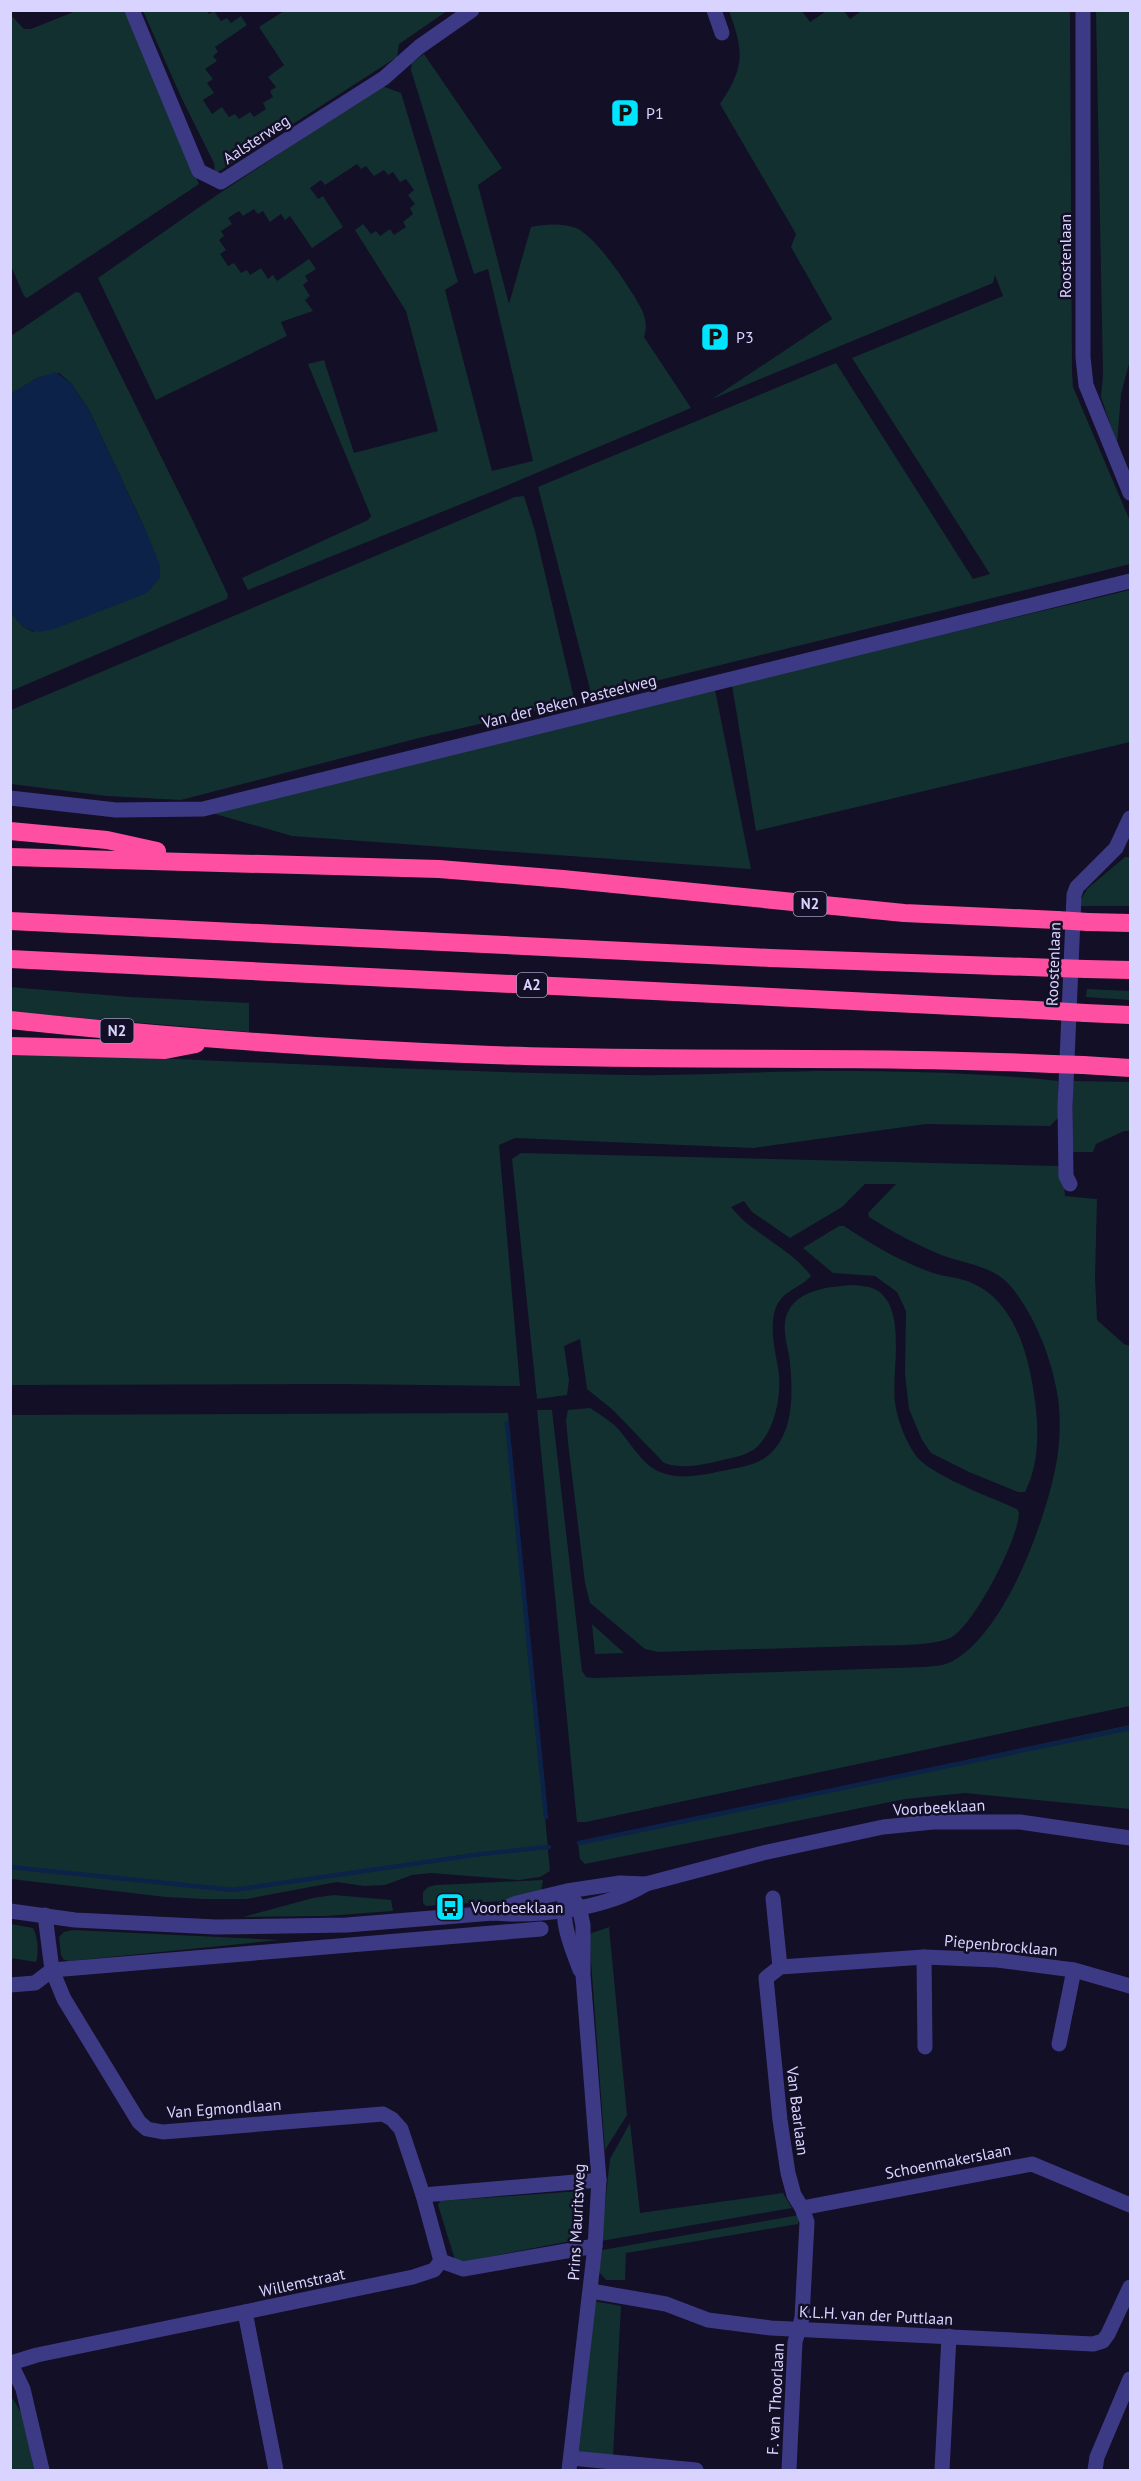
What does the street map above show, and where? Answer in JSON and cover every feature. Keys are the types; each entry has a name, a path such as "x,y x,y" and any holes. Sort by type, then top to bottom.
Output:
{"highway":[{"name":"N2","path":"10,831 107,840 209,861"},
{"name":"N2","path":"10,857 439,869 564,879 893,912 1131,923"},
{"path":"10,921 770,958 1131,970"},
{"name":"A2","path":"10,959 1131,1015"},
{"name":"N2","path":"10,1020 224,1040 493,1055 832,1058 1131,1068"},
{"name":"N2","path":"10,1046 165,1050 224,1040"}],"street":[{"name":"Aalsterweg","path":"132,10 200,171 221,182 384,78 419,47 472,10"},
{"path":"714,10 722,33"},
{"name":"Roostenlaan","path":"1083,10 1083,357 1086,385 1131,493"},
{"name":"Van der Beken Pasteelweg","path":"10,798 116,810 203,809 1131,581"},
{"name":"Roostenlaan","path":"1070,1184 1066,1176 1065,1132 1074,895 1077,887 1116,848 1131,818"},
{"name":"Voorbeeklaan","path":"10,1911 75,1920 216,1927 347,1925 493,1912 516,1915 579,1907 628,1895 646,1884 763,1853 883,1827 933,1822 1020,1822 1131,1838"},
{"name":"Voorbeeklaan","path":"493,1912 517,1903 567,1891 620,1883 646,1884"},
{"name":"Prins Mauritsweg","path":"567,1891 579,1907 583,1925 583,1975 599,2180 591,2291 570,2464"},
{"name":"Prins Mauritsweg","path":"567,1891 563,1910 566,1928 583,1975"},
{"path":"773,1898 780,1967"},
{"path":"493,1912 496,1934"},
{"name":"Van Egmondlaan","path":"45,1915 52,1970 64,1999 139,2122 147,2129 163,2132 382,2114 392,2119 401,2129 423,2195 441,2261"},
{"path":"10,1985 35,1983 52,1970 541,1929"},
{"name":"Piepenbrocklaan","path":"780,1967 924,1957 997,1960 1074,1970 1131,1986"},
{"name":"Piepenbrocklaan","path":"924,1957 925,2048"},
{"name":"Van Baarlaan","path":"780,1967 766,1978 780,2120 788,2173 794,2194 807,2222 802,2318 798,2330"},
{"name":"Piepenbrocklaan","path":"1059,2044 1074,1970"},
{"name":"Schoenmakerslaan","path":"802,2208 1032,2164 1131,2205"},
{"path":"423,2195 599,2180"},
{"path":"441,2261 463,2269 595,2246"},
{"name":"Willemstraat","path":"11,2363 37,2355 413,2277 434,2270 441,2261"},
{"name":"K.L.H. van der Puttlaan","path":"591,2291 666,2304 708,2320 798,2330 1093,2344 1103,2341 1108,2334 1131,2287"},
{"path":"245,2312 276,2470"},
{"name":"F. van Thoorlaan","path":"789,2470 795,2342 798,2330"},
{"path":"942,2470 949,2336"},
{"path":"11,2363 23,2389 42,2470"},
{"path":"1095,2470 1097,2457 1131,2379"},
{"path":"570,2464 696,2470"}],"green space":[{"path":"206,10 209,14 214,11 221,21 227,18 231,23 241,16 247,25 215,47 218,52 213,56 217,61 205,69 213,79 207,83 214,93 203,100 212,114 222,107 229,117 235,114 239,119 250,112 254,117 266,109 263,103 273,97 270,91 276,87 268,77 284,65 259,27 284,11 447,11 399,44 397,57 215,174 214,163 182,99 143,11"},
{"path":"828,10 844,11 850,19 863,10 1070,11 1073,387 1130,521 1130,564 595,696 591,693 538,487 836,363 973,579 990,574 852,358 1003,296 995,275 993,283 712,399 832,319 791,247 796,234 720,104 734,80 740,59 729,11 802,11 810,22"},
{"path":"76,11 126,11 199,184 27,298 11,266 10,14 24,29 31,29"},
{"path":"1096,11 1130,11 1130,360 1121,394 1117,444 1101,397 1103,375"},
{"path":"424,54 502,168 478,185 509,304 531,227 565,225 576,228 603,252 630,290 642,310 646,327 644,337 691,408 248,590 242,578 368,520 371,516 308,364 324,360 354,453 438,431 406,311 355,230 363,224 371,234 376,231 380,236 390,229 394,235 406,227 403,222 413,214 410,208 415,204 408,195 414,190 406,179 400,182 393,172 388,175 384,170 374,176 366,166 361,169 357,164 325,185 321,180 310,188 318,199 323,196 343,227 312,248 290,216 285,220 281,214 270,222 263,211 258,214 254,209 243,216 239,211 228,218 232,224 221,231 224,236 219,240 226,250 220,254 228,266 234,263 241,273 247,270 250,275 261,268 268,279 273,275 277,281 309,259 316,269 305,276 308,281 303,285 310,296 305,300 313,311 281,322 287,336 156,400 98,278 208,201 382,86 401,93 458,282 445,290 492,471 533,461 488,269 474,274 411,70 412,63"},
{"path":"76,292 80,293 228,595 227,599 11,691 10,611 22,626 33,632 146,531 89,410 71,383 59,373 37,378 11,394 11,336"},
{"path":"524,496 535,531 574,698 570,703 419,738 181,800 107,796 11,784 11,710 515,497"},
{"path":"1130,590 1130,742 756,831 732,685"},
{"path":"715,690 751,869 292,836 212,813"},
{"path":"1125,857 1130,857 1130,906 1077,906 1087,889"},
{"path":"10,987 130,997 249,1003 249,1032 11,1012"},
{"path":"1087,989 1130,991 1130,1000 1086,997"},
{"path":"11,1053 550,1073 653,1075 860,1071 1002,1076 1058,1081 1058,1118 1050,1126 926,1124 753,1148 515,1138 499,1145 520,1386 11,1385"},
{"path":"1073,1081 1130,1082 1130,1131 1124,1131 1096,1144 1093,1152 1072,1152"},
{"path":"521,1153 1062,1166 1065,1196 1097,1199 1095,1278 1097,1320 1124,1344 1130,1346 1130,1706 586,1822 577,1822 537,1410 552,1410 582,1671 586,1677 594,1678 924,1667 951,1662 970,1648 988,1628 1004,1604 1031,1548 1055,1470 1059,1443 1059,1407 1052,1369 1042,1341 1022,1301 1006,1281 989,1270 923,1247 869,1217 868,1213 896,1184 865,1184 842,1207 790,1238 752,1212 744,1201 731,1207 750,1226 793,1257 811,1276 781,1298 775,1310 773,1334 779,1374 776,1413 763,1440 747,1453 696,1465 680,1466 664,1463 613,1410 587,1389 580,1339 564,1346 569,1380 567,1395 537,1399 512,1159"},
{"path":"839,1226 844,1226 909,1264 972,1283 999,1302 1023,1346 1036,1406 1036,1457 1025,1492 1018,1492 969,1472 931,1453 922,1440 909,1409 905,1374 906,1311 897,1292 875,1276 833,1273 803,1248"},
{"path":"854,1285 872,1288 883,1296 891,1307 896,1339 895,1402 902,1429 914,1453 921,1461 946,1477 1017,1509 1019,1513 1011,1542 982,1601 960,1631 950,1638 930,1643 658,1652 645,1649 590,1603 585,1583 568,1442 566,1420 568,1410 590,1408 619,1430 646,1463 668,1475 702,1475 758,1462 776,1448 788,1423 791,1381 785,1326 789,1310 801,1297 809,1293"},
{"path":"508,1413 550,1871 540,1877 519,1880 431,1873 412,1875 385,1885 364,1886 337,1882 246,1899 166,1897 11,1879 11,1415"},
{"path":"592,1624 624,1653 595,1654"},
{"path":"1130,1725 1130,1809 965,1793 905,1799 585,1864 580,1859 578,1843"},
{"path":"543,1880 541,1891 503,1901 426,1906 423,1903 423,1892 428,1887 436,1885"},
{"path":"334,1895 391,1900 393,1911 326,1916 243,1917 313,1898"},
{"path":"11,1924 33,1928 38,1945 36,1962 11,1958"},
{"path":"609,1927 627,2115 605,2150 589,1934"},
{"path":"73,1930 280,1940 64,1960 61,1955 59,1937 64,1932"},
{"path":"630,2123 640,2213 783,2193 792,2208 601,2241 610,2159"},
{"path":"580,2191 581,2235 576,2240 456,2263 438,2205 440,2201"},
{"path":"799,2215 798,2224 626,2253 625,2280 606,2280 599,2272 602,2250"},
{"path":"594,2301 621,2306 613,2456 577,2452"},
{"path":"10,2394 23,2416 34,2470 11,2470"}],"water":[{"path":"55,372 71,383 89,410 146,531 160,565 160,578 147,593 57,628 36,631 20,624 11,611 11,394 37,378"}],"waterway":[{"path":"507,1423 546,1817"},
{"path":"579,1843 1130,1728"},
{"path":"10,1867 233,1890 481,1854 549,1847"}],"place":[{"name":"P1","path":"625,113"},
{"name":"P3","path":"715,337"},
{"name":"Voorbeeklaan","path":"450,1907"}]}
